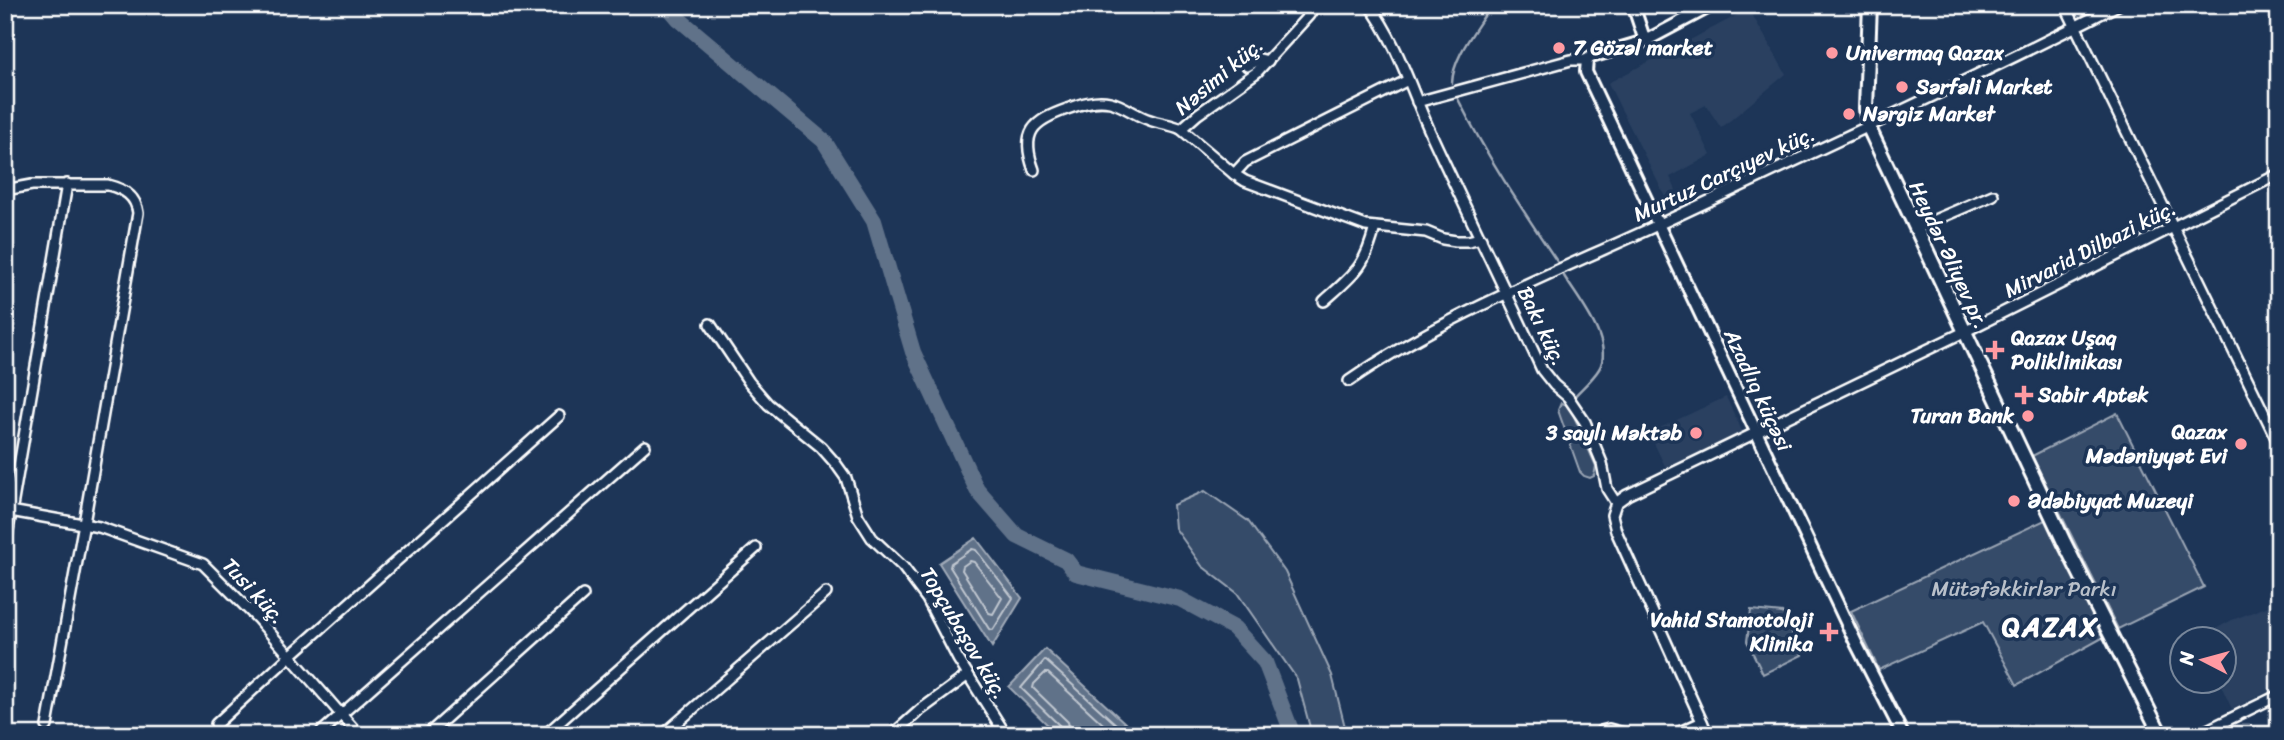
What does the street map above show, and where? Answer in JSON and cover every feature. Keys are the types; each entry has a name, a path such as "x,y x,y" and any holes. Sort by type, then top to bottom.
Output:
{"main road":[{"name":"Heydər Əliyev pr.","path":"1870,5 1866,108 1868,126 2064,542 2161,735"}],"street":[{"name":"Nəsimi küç.","path":"1315,5 1257,72 1181,129 1245,181 1350,222 1375,228 1426,232 1456,241 1480,237"},
{"name":"Bakı küç.","path":"1369,5 1380,19 1542,370 1568,397 1585,422 1602,463 1607,489 1616,503 1612,516 1616,531 1708,735"},
{"path":"1633,5 1645,41"},
{"path":"1417,102 1572,60 1587,60 1595,55 1645,41 1713,5"},
{"path":"2065,5 2172,228 2278,439"},
{"name":"Murtuz Carçıyev küç.","path":"1349,381 1389,353 1507,293 1868,126 2118,5"},
{"path":"1247,66 1260,59 1268,61"},
{"name":"Azadlıq küçəsi","path":"1587,60 1585,66 1588,80 1659,224 1857,645 1903,735"},
{"path":"1234,174 1245,162 1408,80"},
{"path":"1034,170 1028,155 1028,146 1036,123 1079,105 1114,103 1149,120 1181,129"},
{"name":"Mirvarid Dilbazi küç.","path":"1616,503 1627,495 1964,332 2279,174"},
{"path":"5,548 8,511 67,184"},
{"path":"5,190 16,186 108,185 120,188 133,198 138,213 47,726"},
{"path":"1916,228 1993,195"},
{"path":"1324,301 1364,262 1375,228"},
{"name":"Topçubaşov küç.","path":"710,324 749,382 768,404 821,447 836,464 846,478 858,516 872,537 903,567 927,599 968,675 1006,735"},
{"path":"216,724 559,416"},
{"path":"318,735 645,446"},
{"name":"Tusi küç.","path":"8,511 84,523 203,564 257,618 359,735"},
{"path":"545,735 757,548"},
{"path":"663,735 826,593"},
{"path":"427,735 583,595"},
{"path":"892,735 919,711 968,675"},
{"path":"2197,735 2279,695"},
{"path":"1673,735 1702,722"},
{"path":"1599,735 1601,731 1609,729 1631,735"}],"shaded area":[{"path":"1749,9 1786,74 1721,128 1706,105 1690,113 1711,155 1670,177 1676,190 1665,196 1608,83"},
{"name":"3 saylı Məktəb","path":"1726,397 1743,433 1667,470 1649,433"},
{"path":"2274,604 2276,610 2279,609 2279,686 2232,709 2225,694 2238,694 2238,624 2225,624"}],"green space":[{"path":"1561,403 1569,405 1596,466 1594,476 1590,478 1580,472 1558,410"},
{"path":"2117,413 2204,587 2118,629 2032,456"},
{"path":"1205,491 1248,521 1285,572 1332,675 1347,735 1312,735 1297,679 1237,593 1202,566 1175,528 1173,505"},
{"name":"Mütəfəkkirlər Parkı","path":"2047,519 2106,636 2017,685 1983,622 1879,670 1851,611"},
{"path":"1751,610 1783,613 1802,655 1763,674 1747,641"}],"water":[{"path":"976,538 1022,598 992,647 939,563"},
{"path":"1045,649 1138,735 1058,735 1009,687"}],"waterway":[{"path":"667,5 679,19 824,141 874,221 913,352 977,490 1017,536 1066,560 1076,573 1180,599 1234,628 1265,662 1293,735"},
{"path":"1452,83 1461,53 1491,5"},
{"path":"1458,99 1493,162 1558,263"},
{"path":"1564,276 1593,321 1599,334 1603,358 1591,380 1574,397"}],"place":[{"name":"7 Gözəl market","path":"1559,48"},
{"name":"Univermaq Qazax","path":"1832,53"},
{"name":"Sərfəli Market","path":"1902,87"},
{"name":"Nərgiz Market","path":"1849,114"},
{"name":"Qazax Uşaq Poliklinikası","path":"1995,350"},
{"name":"Sabir Aptek","path":"2024,395"},
{"name":"Turan Bank","path":"2028,416"},
{"name":"3 saylı Məktəb","path":"1696,433"},
{"name":"Qazax Mədəniyyət Evi","path":"2241,444"},
{"name":"Ədəbiyyat Muzeyi","path":"2014,501"},
{"name":"Vahid Stamotoloji Klinika","path":"1829,632"}],"district":[{"name":"QAZAX","path":"2051,626"}]}
